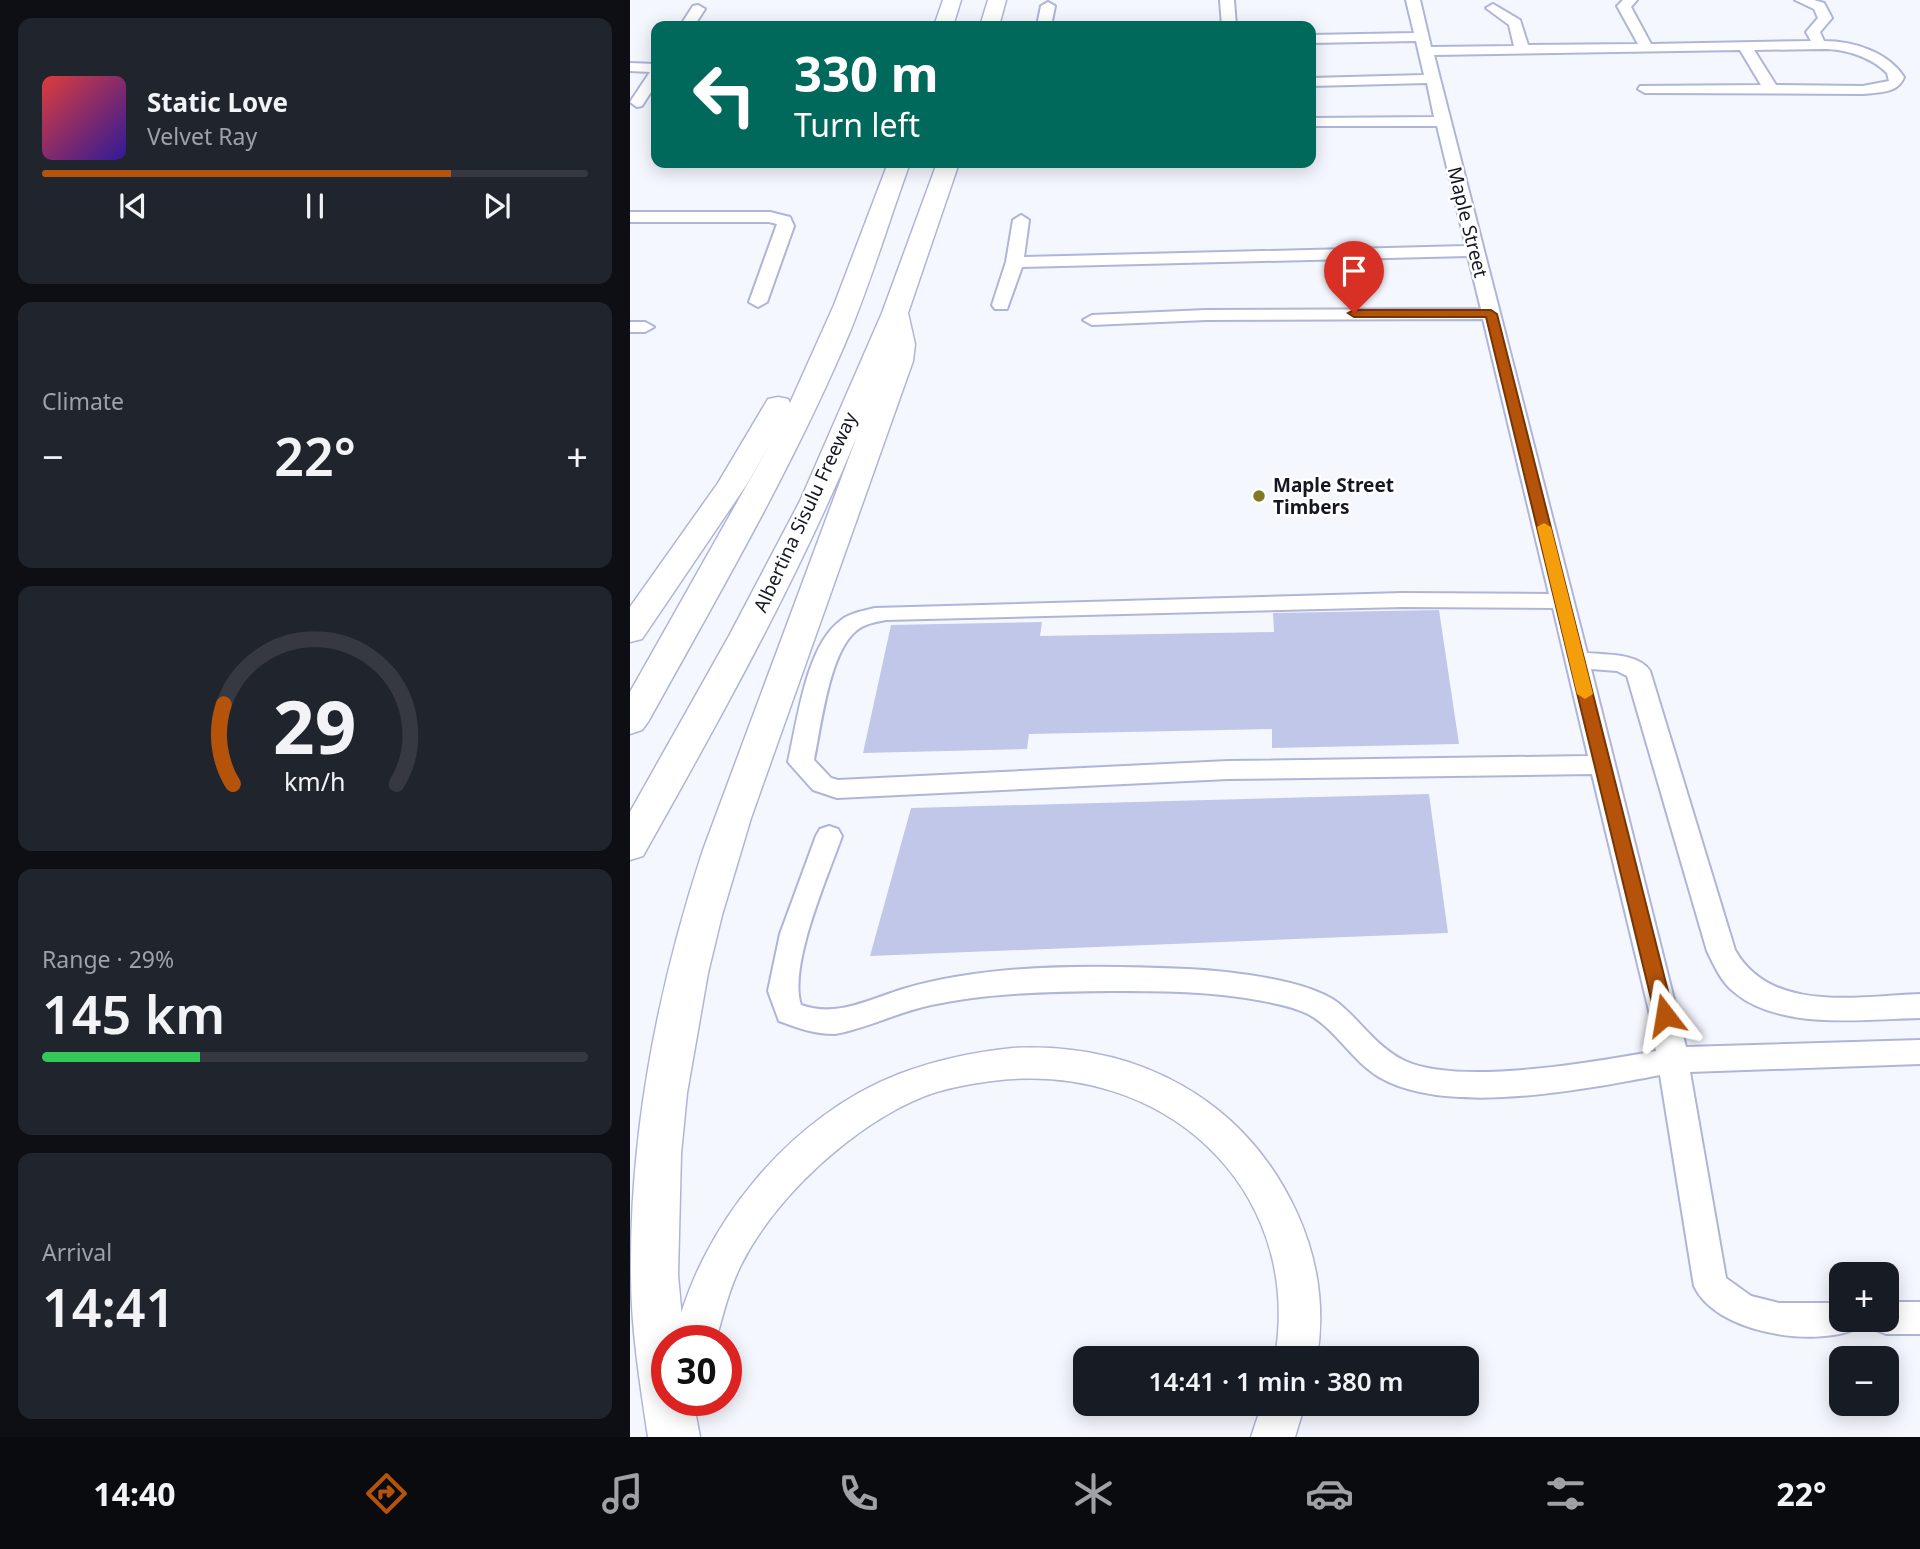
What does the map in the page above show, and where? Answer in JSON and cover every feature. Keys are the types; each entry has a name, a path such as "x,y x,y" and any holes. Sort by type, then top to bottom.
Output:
{"highway":[{"path":"946,21 952,0"},
{"path":"991,21 997,1"},
{"path":"630,722 745,520 830,349 897,168"},
{"name":"Albertina Sisulu Freeway","path":"630,846 746,636 815,501 895,313 946,168"},
{"path":"630,631 732,484 810,343 830,315 848,298"},
{"path":"657,1325 654,1228 663,1119 679,1011 703,913 750,768 900,361 902,344 895,313"},
{"path":"670,1416 674,1437"}],"main road":[{"path":"699,1325 709,1292 732,1242 761,1201 799,1160 840,1128 892,1096 936,1077 1037,1063 1131,1078 1169,1095 1211,1122 1231,1142 1256,1175 1288,1236 1299,1300 1299,1346"},
{"path":"687,1437 688,1416"},
{"path":"1273,1437 1280,1416"}],"street":[{"path":"1227,0 1229,21"},
{"name":"Maple Street","path":"1413,0 1665,1015 1711,1286 1742,1310 1779,1320 1829,1319"},
{"path":"1630,0 1624,6 1647,48"},
{"path":"1802,0 1819,6 1825,18 1813,32 1820,46"},
{"path":"1045,21 1048,6"},
{"path":"1493,8 1515,23 1522,49"},
{"path":"690,21 698,9"},
{"path":"1316,39 1522,49 1820,46 1845,48 1880,61 1895,72 1895,83 1863,90 1645,89"},
{"path":"1745,47 1772,90"},
{"path":"630,67 651,68"},
{"path":"1316,82 1433,79"},
{"path":"637,103 651,81"},
{"path":"1316,122 1443,121"},
{"path":"630,217 770,217 784,221 786,226 758,302"},
{"path":"1001,305 1015,262 1021,220"},
{"path":"1015,262 1476,251"},
{"path":"1092,320 1206,315 1491,314"},
{"path":"1562,601 1402,600 886,613 847,626 834,646 818,687 801,762 822,784 837,789 1228,770 1603,765"},
{"path":"1577,660 1621,664 1638,671 1717,938 1734,975 1747,987 1777,1002 1847,1007 1920,1006"},
{"path":"829,836 794,934 782,991 789,1013 808,1022 832,1023 857,1018 939,990 1018,980 1203,981 1287,996 1318,1006 1341,1023 1382,1065 1403,1075 1435,1082 1471,1084 1546,1079 1620,1071 1672,1060 1920,1052"},
{"path":"1899,1318 1920,1318"}],"building":[{"path":"1439,610 1459,744 1272,748 1272,729 1029,734 1027,749 863,753 891,625 1042,622 1040,636 1274,632 1273,613"},
{"path":"1429,794 1448,933 870,956 911,808"}],"slow traffic":[{"path":"1544,527 1585,694"}],"place":[{"name":"Maple Street Timbers","path":"1259,496"}],"route":[{"path":"1354,313 1491,314 1665,1015"}]}
